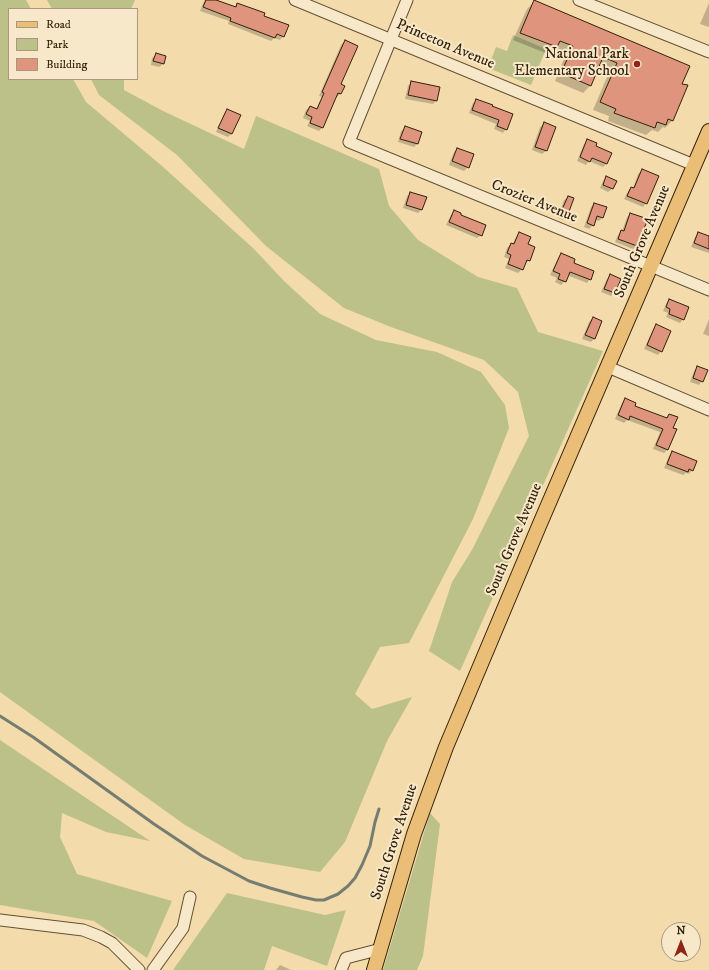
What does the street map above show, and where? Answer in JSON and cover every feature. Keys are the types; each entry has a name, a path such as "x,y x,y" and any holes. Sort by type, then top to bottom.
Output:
{"main road":[{"name":"South Grove Avenue","path":"374,970 414,834 446,747 536,533 709,131"}],"street":[{"name":"Princeton Avenue","path":"295,0 694,165"},
{"path":"391,39 407,0"},
{"path":"579,0 709,52"},
{"name":"Crozier Avenue","path":"391,39 349,142 709,290"},
{"path":"608,367 709,410"},
{"path":"153,970 183,928 190,897"},
{"path":"0,920 83,930 112,943 139,970"},
{"path":"342,970 346,958 381,949"}],"green space":[{"path":"0,0 26,0 30,8 8,8 8,80 74,80 86,102 162,166 254,249 284,281 320,314 376,340 437,352 481,372 505,405 509,428 473,519 409,643 380,647 355,694 372,709 412,697 387,741 345,842 320,872 244,859 185,825 0,692"},
{"path":"47,0 135,0 131,8 51,8"},
{"path":"513,35 546,49 531,85 488,68 496,47 507,51"},
{"path":"92,80 124,80 124,90 163,111 244,149 256,116 379,169 389,206 418,240 478,277 517,288 538,332 603,351 460,671 429,651 452,582 472,550 529,436 518,392 484,360 391,327 344,308 266,246 177,155 99,95"},
{"path":"0,740 150,841 106,832 62,813 60,837 77,874 172,901 147,958 94,921 0,905"},
{"path":"430,813 440,824 423,956 417,970 383,970"},
{"path":"227,893 325,915 346,910 327,966 272,946 264,970 173,970"}],"building":[{"path":"206,0 216,0 236,7 237,3 265,13 264,16 289,25 284,37 277,34 275,38 230,21 231,18 203,7"},
{"name":"National Park Elementary School","path":"534,0 690,66 682,84 688,85 673,121 668,119 666,125 657,122 655,128 614,113 616,109 600,102 617,63 603,57 591,86 561,73 573,46 560,41 557,47 520,33"},
{"path":"345,40 358,46 341,84 345,86 341,94 338,93 323,128 310,123 312,117 306,114 310,106 317,109 324,93 322,92"},
{"path":"156,53 166,56 164,64 153,61"},
{"path":"411,81 440,87 437,101 408,95"},
{"path":"476,99 513,114 507,130 497,126 499,120 472,110"},
{"path":"227,109 241,115 232,134 218,128"},
{"path":"544,122 556,127 547,151 535,147"},
{"path":"405,126 422,132 418,144 400,139"},
{"path":"587,139 597,143 596,146 612,153 607,164 592,158 590,162 580,157"},
{"path":"457,148 474,154 469,168 452,161"},
{"path":"642,169 659,176 647,204 627,196 631,187 634,188"},
{"path":"606,176 617,181 613,189 603,185"},
{"path":"410,192 427,197 422,210 406,205"},
{"path":"568,196 574,198 567,217 560,214"},
{"path":"594,203 607,207 603,218 597,216 594,226 587,223"},
{"path":"454,210 461,213 461,215 486,225 482,236 449,222"},
{"path":"630,213 648,219 637,246 618,239 621,230 624,231"},
{"path":"519,232 531,237 528,244 535,247 530,261 527,260 523,270 508,264 511,255 507,253 511,243 514,244"},
{"path":"698,232 709,236 709,249 694,243"},
{"path":"561,253 575,259 574,263 594,271 591,280 570,272 566,282 558,279 560,274 553,271"},
{"path":"610,274 621,279 615,293 604,289"},
{"path":"669,299 689,307 684,320 669,314 670,309 666,307"},
{"path":"593,317 602,321 595,339 585,335"},
{"path":"656,324 671,331 662,352 647,345"},
{"path":"697,366 708,370 703,382 693,378"},
{"path":"625,398 636,403 635,406 667,418 669,414 678,417 673,428 677,429 668,450 656,445 663,429 630,416 629,420 618,415"},
{"path":"672,451 697,461 693,471 689,469 688,472 667,464"}],"waterway":[{"path":"0,716 33,737 154,824 202,856 249,881 302,897 324,900 338,894 348,886 355,878 370,846 379,809"}],"place":[{"name":"National Park Elementary School","path":"637,64"}]}
